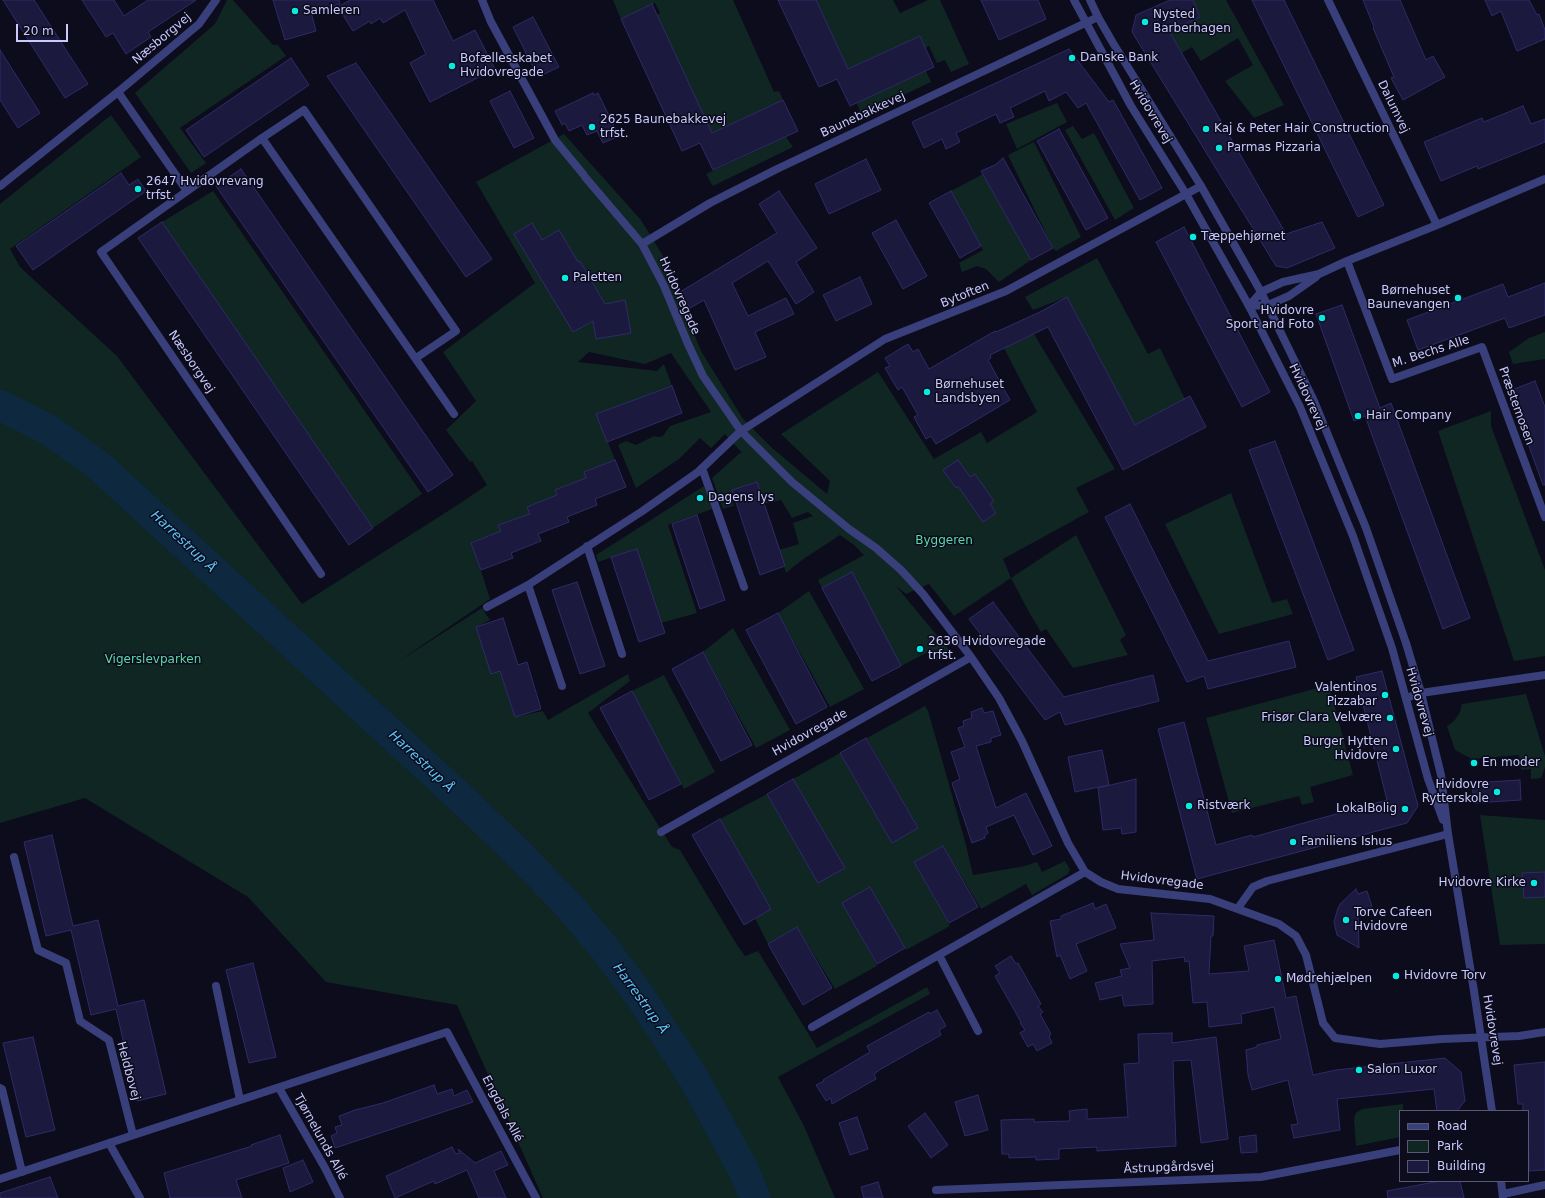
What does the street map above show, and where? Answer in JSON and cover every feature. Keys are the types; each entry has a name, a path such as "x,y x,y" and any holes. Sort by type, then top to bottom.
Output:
{"street":[{"name":"Næsborgvej","path":"0,186 118,92 200,24 216,0"},
{"name":"Hvidovregade","path":"482,0 491,22 555,140 642,244 664,286 703,376 741,431 792,482 876,548 901,570 923,594 1000,698 1022,741 1068,843 1085,872 1101,882 1118,889 1210,899 1238,908"},
{"name":"Hvidovrevej","path":"1074,0 1131,106 1186,194 1249,306 1300,408 1347,522 1392,648 1428,779 1448,834"},
{"name":"Hvidovrevej","path":"1090,0 1098,17 1201,186 1262,292 1314,401 1366,528 1406,643 1421,693 1441,775 1448,834 1482,1038 1492,1110"},
{"name":"Dalumvej","path":"1328,0 1437,225"},
{"name":"Baunebakkevej","path":"642,244 710,203 777,169 1098,17"},
{"path":"118,92 187,191"},
{"name":"Næsborgvej","path":"321,574 101,252 304,110 456,331 416,358"},
{"path":"262,138 454,414"},
{"path":"1249,306 1268,305 1289,296 1319,274 1347,261 1545,179"},
{"name":"Bytoften","path":"741,431 885,339 1006,292 1201,186"},
{"name":"M. Bechs Alle","path":"1347,261 1392,379 1482,347"},
{"path":"1249,306 1262,292 1283,282 1319,274"},
{"name":"Præstemosen","path":"1482,347 1545,517"},
{"path":"487,607 528,585 641,512 698,472 741,431"},
{"path":"702,468 744,587"},
{"path":"587,546 622,654"},
{"path":"528,585 562,686"},
{"name":"Hvidovregade","path":"662,832 970,657"},
{"path":"1406,698 1421,693 1545,675"},
{"path":"1448,834 1267,881 1253,887 1238,908 1279,924 1296,936 1306,955 1323,1023 1335,1038 1380,1044 1442,1039 1519,1036 1545,1032"},
{"name":"Heldbovej","path":"14,857 38,950 66,963 80,1022 108,1040 133,1135"},
{"path":"812,1027 1085,872"},
{"path":"939,955 978,1031"},
{"path":"216,986 240,1100"},
{"name":"Engdals Allé","path":"279,1088 447,1032 536,1198"},
{"path":"0,1088 2,1089 22,1172"},
{"path":"0,1179 279,1088"},
{"name":"Tjørnelunds Allé","path":"279,1088 325,1168 340,1198"},
{"path":"109,1143 140,1198"},
{"name":"Åstrupgårdsvej","path":"936,1190 1261,1177 1399,1150"},
{"path":"1501,1182 1503,1196 1545,1185"}],"green space":[{"path":"227,0 233,0 273,45 278,45 286,56 180,128 206,163 191,173 135,93 215,24"},
{"path":"613,0 733,0 774,92 779,91 783,100 712,133 657,15 660,13 655,3 621,19"},
{"path":"816,0 893,0 900,13 928,0 940,0 969,64 951,72 945,60 937,63 929,46 925,48 920,36 848,69"},
{"path":"1193,0 1226,0 1284,105 1254,118 1225,81 1253,65 1238,38 1201,61 1192,47 1182,53 1169,31 1200,17"},
{"path":"926,71 931,82 861,115 857,103"},
{"path":"1057,103 1067,122 1017,149 1006,124"},
{"path":"111,115 141,157 10,249 20,267 117,356 302,604 487,485 472,461 470,462 446,430 476,401 443,352 535,283 476,182 564,134 641,220 663,256 701,351 743,419 771,447 827,494 830,481 781,434 878,372 934,459 981,432 987,443 1037,412 1004,348 1034,334 1115,469 1076,488 1089,512 1003,559 1011,578 954,616 929,584 906,594 896,586 950,651 936,661 930,651 901,666 852,573 822,588 818,580 864,555 854,545 840,535 802,560 786,573 779,550 799,544 793,523 813,516 808,512 792,518 781,500 764,504 756,482 732,490 734,495 731,496 734,506 723,509 712,478 740,453 742,453 725,434 711,448 700,438 679,459 636,488 618,445 626,441 636,445 654,436 663,436 670,426 711,412 671,353 645,364 589,352 578,362 657,371 664,364 672,386 597,414 615,460 584,472 586,478 555,490 557,495 527,507 530,514 499,525 501,531 472,542 490,599 399,661 482,608 490,620 476,627 500,671 515,717 543,711 548,720 628,674 630,681 588,713 672,847 680,850 737,945 745,956 758,951 817,1048 927,987 930,994 778,1077 804,1126 835,1198 543,1198 457,1005 326,982 248,897 85,798 0,823 0,204"},
{"path":"1073,126 1082,139 1094,133 1134,208 1115,220 1065,130"},
{"path":"786,137 793,147 713,186 706,174"},
{"path":"1034,142 1081,237 1056,251 1053,248 1008,155"},
{"path":"983,174 1031,260 999,282 986,269 977,266 962,272 959,263 983,250 951,191"},
{"path":"213,191 422,494 373,528 162,222"},
{"path":"1097,258 1148,354 1160,348 1185,399 1135,425 1067,297 1033,310 1025,297"},
{"path":"1545,332 1545,359 1513,364 1509,352 1529,338"},
{"path":"1491,411 1491,426 1545,570 1545,656 1514,661 1438,431"},
{"path":"704,486 712,509 668,525 697,613 661,623 637,549 598,562 596,555"},
{"path":"1231,493 1272,603 1287,599 1293,614 1219,634 1165,524"},
{"path":"1076,535 1126,635 1120,640 1128,655 1073,668 1046,629 1041,632 1011,578"},
{"path":"809,591 864,689 830,707 778,613"},
{"path":"733,628 790,730 756,748 703,652"},
{"path":"664,675 715,772 684,789 632,691"},
{"path":"1329,685 1353,775 1310,787 1314,802 1302,805 1299,796 1232,813 1206,718"},
{"path":"1526,694 1545,756 1545,767 1541,778 1531,779 1531,769 1521,770 1519,755 1472,759 1455,750 1447,726 1454,721 1460,712 1462,704"},
{"path":"925,706 928,711 939,749 973,875 1025,866 1037,862 1042,872 1065,861 1070,869 1068,874 1032,895 1026,884 981,909 943,846 914,862 950,926 906,950 870,887 843,903 877,966 835,989 797,927 768,944 755,918 771,909 720,819 767,794 818,883 844,868 793,779 840,753 892,843 918,828 867,738"},
{"path":"1480,815 1545,820 1545,944 1500,945"},
{"path":"1403,1104 1403,1110 1399,1110 1399,1137 1356,1146 1354,1120 1357,1112 1362,1109"}],"building":[{"path":"3,0 34,0 88,84 65,98"},
{"path":"82,0 114,0 124,16 148,0 196,0 148,32 151,37 126,54 113,33 106,37"},
{"path":"273,0 339,0 340,4 311,12 316,31 285,40"},
{"path":"350,0 433,0 453,41 475,30 495,69 430,102 410,63 426,54 405,10 383,23 380,18 371,24 370,21 353,31 338,7"},
{"path":"778,0 816,0 848,69 920,36 934,67 850,106 837,79 819,87"},
{"path":"981,0 1038,0 1046,19 999,40"},
{"path":"1170,0 1193,0 1200,17 1169,31 1286,234 1322,222 1335,248 1287,268 1276,266 1132,32 1136,15"},
{"path":"1252,0 1284,0 1384,205 1358,217"},
{"path":"1363,0 1400,0 1426,60 1433,56 1445,77 1403,100 1391,78 1394,77"},
{"path":"1485,0 1529,0 1537,15 1539,14 1545,30 1545,39 1517,51 1501,11 1492,16"},
{"path":"652,4 712,133 783,100 798,131 713,170 700,143 682,151 621,19"},
{"path":"533,17 559,67 538,77 513,27"},
{"path":"1069,49 1109,102 1113,100 1162,188 1140,200 1086,103 1078,108 1066,92 1049,101 1045,91 1010,108 1014,117 1000,123 996,114 956,133 960,142 946,149 942,139 924,148 912,122"},
{"path":"0,50 40,113 18,128 0,100"},
{"path":"291,58 309,85 204,157 186,130"},
{"path":"356,63 492,259 466,277 327,76"},
{"path":"510,91 534,138 514,148 490,101"},
{"path":"593,93 594,95 598,93 619,136 603,143 597,131 587,135 582,125 569,131 565,123 562,125 555,111"},
{"path":"1523,106 1531,124 1545,119 1545,142 1478,169 1477,166 1441,181 1424,142 1482,118 1484,122"},
{"path":"1059,129 1108,218 1086,230 1037,141"},
{"path":"1003,158 1053,248 1031,260 981,171 995,165"},
{"path":"866,159 881,190 829,214 815,184"},
{"path":"241,169 453,475 428,492 216,186"},
{"path":"121,173 129,185 138,179 146,191 33,270 16,246"},
{"path":"779,191 817,248 796,262 814,292 796,304 768,261 732,283 748,316 786,298 794,314 755,332 766,357 735,370 704,300 690,308 680,292 777,233 759,204"},
{"path":"951,191 981,246 960,258 929,203"},
{"path":"896,220 927,276 903,289 872,233"},
{"path":"162,222 373,528 349,545 138,238"},
{"path":"532,223 542,240 559,230 578,262 580,261 605,304 625,300 631,333 596,339 593,321 573,332 514,234"},
{"path":"1184,227 1270,392 1242,407 1156,242"},
{"path":"860,277 872,304 836,321 823,295"},
{"path":"1545,283 1545,315 1509,328 1505,318 1418,350 1407,320 1503,284 1508,297"},
{"path":"1067,297 1135,425 1190,396 1206,427 1123,470 1048,327 990,355 991,358 988,360 1010,400 936,444 931,436 926,439 914,417 918,415 902,387 898,390 885,368 890,366 885,358 908,344 913,352 918,349 929,369 995,331 996,332 1040,312"},
{"path":"1342,305 1380,408 1391,403 1470,618 1443,629 1365,416 1354,421 1316,314"},
{"path":"1535,381 1545,407 1545,485 1543,485 1509,391"},
{"path":"672,386 682,413 607,442 596,414"},
{"path":"1275,441 1354,650 1328,660 1249,450"},
{"path":"615,460 626,487 595,499 597,505 567,517 569,522 538,534 541,541 511,553 513,558 481,570 471,543 501,531 498,525 530,514 527,507 557,495 555,490 586,478 584,472"},
{"path":"958,460 970,477 975,474 994,501 990,504 996,513 983,522 958,486 956,488 943,470"},
{"path":"757,482 785,566 760,575 732,490"},
{"path":"1130,504 1208,661 1289,641 1296,667 1208,689 1204,676 1187,682 1105,517"},
{"path":"697,515 725,600 700,609 672,524"},
{"path":"637,549 665,633 639,642 611,557"},
{"path":"852,572 901,666 872,681 822,588"},
{"path":"577,582 605,666 580,674 552,590"},
{"path":"993,602 1064,697 1153,675 1159,701 1065,725 1060,712 1045,720 969,619"},
{"path":"778,613 827,707 796,724 746,630"},
{"path":"503,618 518,665 527,662 541,709 515,717 500,671 491,674 476,627"},
{"path":"703,652 752,745 721,761 672,669"},
{"path":"1382,671 1418,806 1407,823 1197,879 1158,729 1184,722 1216,845 1252,835 1253,837 1387,800 1356,677"},
{"path":"632,691 681,784 649,800 600,708"},
{"path":"982,708 984,713 993,711 1001,735 991,738 991,742 976,746 996,808 1026,793 1052,846 1033,855 1014,815 986,827 988,833 985,835 985,838 972,843 952,783 960,779 951,752 965,747 958,728 964,726 963,721 972,718 971,712"},
{"path":"866,738 918,828 892,843 840,753"},
{"path":"1102,750 1109,785 1075,792 1068,757"},
{"path":"793,779 845,868 818,883 767,794"},
{"path":"1136,779 1136,832 1122,834 1121,828 1103,830 1098,788"},
{"name":"Hvidovre Rytterskole","path":"1520,780 1521,800 1474,803 1472,783"},
{"path":"720,819 771,909 744,925 692,835"},
{"path":"52,835 73,926 98,920 118,1006 144,1000 166,1094 137,1101 116,1009 91,1015 71,930 46,936 24,842"},
{"path":"943,846 978,907 949,923 914,862"},
{"name":"Hvidovre Kirke","path":"1545,872 1545,897 1524,898 1522,873"},
{"path":"870,887 905,948 877,964 842,903"},
{"name":"Torve Cafeen Hvidovre","path":"1356,889 1358,894 1367,891 1372,907 1358,915 1359,948 1337,935 1334,922 1341,903"},
{"path":"1093,903 1095,909 1106,904 1116,928 1076,944 1087,971 1070,979 1060,955 1057,957 1050,921 1061,919 1061,916"},
{"path":"1151,913 1214,916 1213,936 1211,936 1209,974 1249,971 1244,946 1274,940 1286,998 1296,996 1313,1075 1336,1070 1445,1058 1461,1072 1465,1101 1458,1110 1437,1110 1434,1089 1337,1099 1340,1130 1294,1138 1291,1125 1298,1124 1288,1080 1252,1090 1248,1075 1246,1050 1257,1047 1257,1045 1281,1039 1274,1007 1241,1014 1242,1023 1209,1027 1207,1002 1193,1003 1189,961 1185,962 1184,957 1152,961 1153,1004 1124,1006 1122,995 1100,1000 1095,983 1122,976 1120,970 1130,968 1120,944 1154,940"},
{"path":"797,927 832,988 803,1005 768,944"},
{"path":"1011,956 1016,964 1018,963 1041,1004 1038,1006 1043,1012 1040,1014 1051,1034 1049,1036 1052,1043 1037,1051 1033,1044 1028,1047 1020,1033 1025,1030 995,976 1000,973 995,966"},
{"path":"253,963 276,1057 249,1063 226,970"},
{"path":"937,1010 946,1026 939,1030 941,1035 881,1069 874,1074 876,1079 832,1104 831,1098 826,1101 816,1085 870,1052 867,1046 929,1012 930,1014"},
{"path":"1172,1033 1172,1043 1216,1037 1228,1139 1201,1143 1191,1060 1173,1061 1176,1146 1097,1151 1097,1147 1059,1149 1059,1159 1036,1160 1036,1157 1009,1158 1009,1154 1002,1154 1001,1120 1034,1119 1034,1122 1070,1121 1069,1111 1087,1109 1087,1119 1128,1117 1124,1064 1139,1063 1138,1034"},
{"path":"33,1037 55,1130 26,1137 3,1043"},
{"path":"1545,1062 1545,1170 1529,1171 1529,1110 1523,1110 1523,1104 1518,1104 1514,1065"},
{"path":"434,1085 437,1094 452,1089 454,1096 467,1090 473,1102 335,1148 331,1136 337,1133 335,1127 342,1125 339,1116 355,1110 383,1103"},
{"path":"978,1095 988,1130 965,1136 955,1102"},
{"path":"925,1113 948,1145 931,1158 908,1126"},
{"path":"857,1117 868,1149 850,1155 839,1123"},
{"path":"280,1135 289,1163 236,1180 242,1198 170,1198 164,1173 252,1146 251,1145"},
{"path":"1256,1135 1257,1152 1241,1153 1239,1137"},
{"path":"452,1147 456,1154 460,1153 458,1149 475,1163 501,1151 508,1165 494,1171 506,1198 479,1198 467,1170 435,1184 434,1181 395,1198 386,1176"},
{"path":"303,1160 313,1182 290,1192 283,1168"},
{"path":"50,1177 58,1198 0,1198 0,1193"},
{"path":"878,1182 883,1198 864,1198 861,1187"},
{"path":"1435,1182 1460,1182 1464,1198 1388,1198 1387,1191"}],"waterway":[{"name":"Harrestrup Å","path":"0,405 49,430 98,465 463,800 518,853 570,907 605,949 640,996 692,1075 743,1169 755,1198"}],"place":[{"name":"Samleren","path":"295,11"},
{"name":"Nysted Barberhagen","path":"1145,22"},
{"name":"Danske Bank","path":"1072,58"},
{"name":"Bofællesskabet Hvidovregade","path":"452,66"},
{"name":"2625 Baunebakkevej trfst.","path":"592,127"},
{"name":"Kaj & Peter Hair Construction","path":"1206,129"},
{"name":"Parmas Pizzaria","path":"1219,148"},
{"name":"2647 Hvidovrevang trfst.","path":"138,189"},
{"name":"Tæppehjørnet","path":"1193,237"},
{"name":"Paletten","path":"565,278"},
{"name":"Børnehuset Baunevangen","path":"1458,298"},
{"name":"Hvidovre Sport and Foto","path":"1322,318"},
{"name":"Børnehuset Landsbyen","path":"927,392"},
{"name":"Hair Company","path":"1358,416"},
{"name":"Dagens lys","path":"700,498"},
{"name":"2636 Hvidovregade trfst.","path":"920,649"},
{"name":"Valentinos Pizzabar","path":"1385,695"},
{"name":"Frisør Clara Velvære","path":"1390,718"},
{"name":"Burger Hytten Hvidovre","path":"1396,749"},
{"name":"En moder","path":"1474,763"},
{"name":"Hvidovre Rytterskole","path":"1497,792"},
{"name":"Ristværk","path":"1189,806"},
{"name":"LokalBolig","path":"1405,809"},
{"name":"Familiens Ishus","path":"1293,842"},
{"name":"Hvidovre Kirke","path":"1534,883"},
{"name":"Torve Cafeen Hvidovre","path":"1346,920"},
{"name":"Hvidovre Torv","path":"1396,976"},
{"name":"Mødrehjælpen","path":"1278,979"},
{"name":"Salon Luxor","path":"1359,1070"}],"park label":[{"name":"Byggeren","path":"944,541"},
{"name":"Vigerslevparken","path":"153,660"}]}
